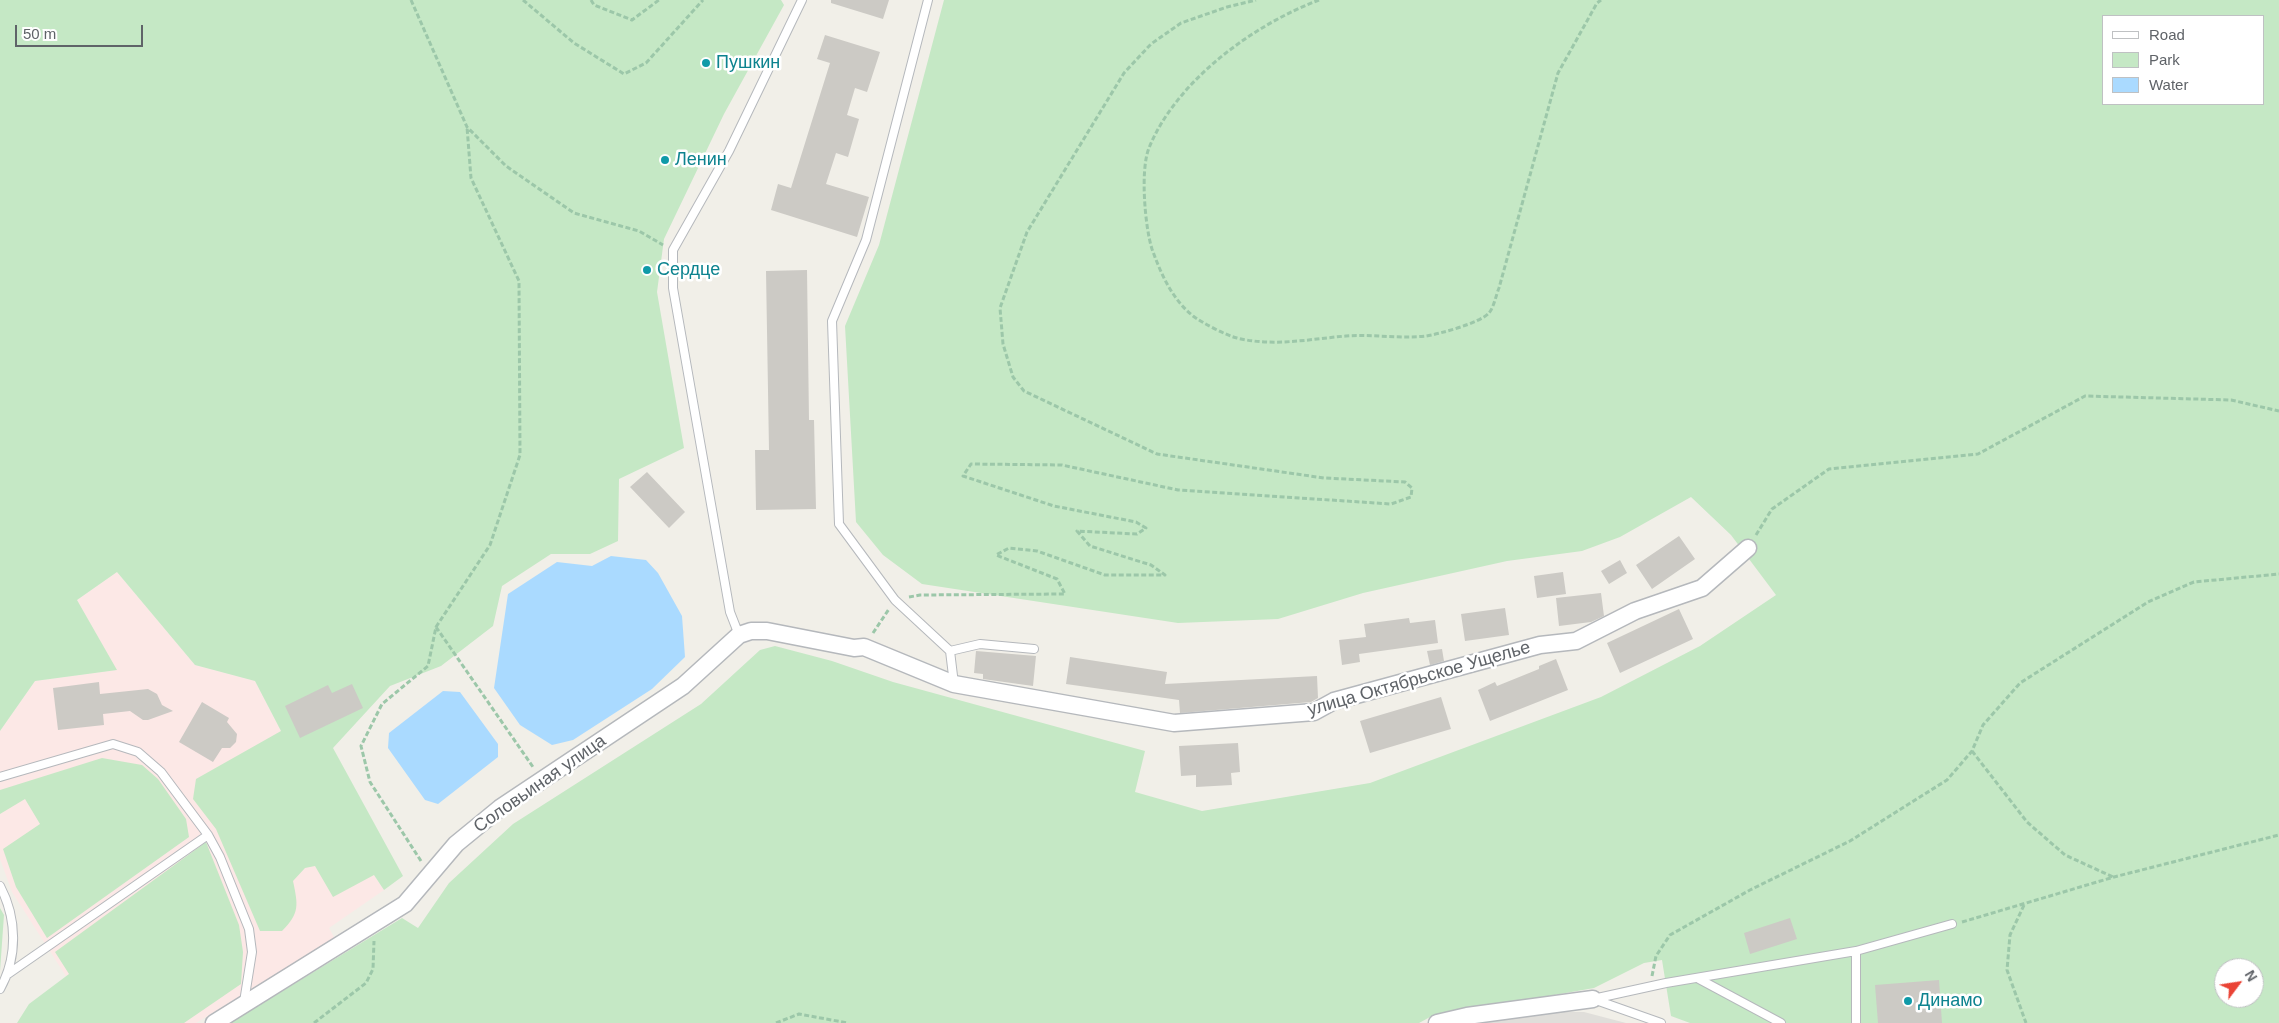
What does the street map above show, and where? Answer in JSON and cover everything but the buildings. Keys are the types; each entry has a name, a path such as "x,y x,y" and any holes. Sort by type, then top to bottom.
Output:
{"street":[{"name":"улица Октябрьское Ущелье","path":"864,647 954,684 1174,723 1314,712 1334,701 1540,645 1576,641 1635,611 1702,588 1748,548"},
{"path":"738,635 752,631 767,631 854,648 864,647"},
{"name":"Соловьиная улица","path":"214,1023 405,904 456,844 500,808 683,686 738,635"},
{"path":"1437,1023 1593,999"}],"lane":[{"path":"738,635 730,612 674,288 673,250 729,151 802,0"},
{"path":"928,0 866,240 832,321 839,524 895,600 950,651 954,684"},
{"path":"950,651 980,644 1034,649"},
{"path":"0,778 113,744 138,752 160,772 208,835 220,857 249,928 252,952 243,1004"},
{"path":"8,974 208,835"},
{"path":"0,886 9,902 15,929 8,974 0,989"},
{"path":"1593,999 1650,986 1856,951 1952,924"},
{"path":"1856,951 1856,1023"},
{"path":"1699,979 1781,1023"},
{"path":"1593,999 1661,1023"}],"path":[{"path":"411,0 467,127 471,178 519,281 520,455 490,545 436,627 428,666 382,704 361,746 370,782 430,875"},
{"path":"523,0 574,43 624,74 646,63 703,0"},
{"path":"591,0 594,5 632,20 659,0"},
{"path":"864,647 895,600 920,595 1065,594 1057,579 996,555 1009,548 1037,550 1105,575 1165,575 1151,566 1090,546 1077,531 1137,534 1146,528 1136,522 1054,506 962,476 970,464 1062,464 1178,490 1391,504 1411,497 1412,488 1405,482 1324,478 1156,454 1024,391 1013,377 1003,344 1000,308 1027,232 1124,73 1152,44 1181,23 1227,7 1256,0"},
{"path":"1319,0 1305,5 1235,45 1196,78 1169,111 1149,149 1145,179 1147,232 1163,280 1193,316 1236,338 1291,342 1347,336 1426,336 1458,328 1489,313 1500,288 1558,73 1601,0"},
{"path":"467,127 506,166 574,213 639,231 673,250"},
{"path":"1748,548 1772,509 1829,469 1978,454 2086,396 2231,400 2279,411"},
{"path":"1650,986 1656,956 1670,935 1750,890 1850,841 1947,780 1972,751 1983,725 2020,683 2148,602 2194,582 2279,574"},
{"path":"436,627 542,780"},
{"path":"1972,751 2027,822 2065,855 2114,877"},
{"path":"1952,924 2114,877 2279,835"},
{"path":"2024,904 2010,935 2007,970 2026,1023"},
{"path":"314,1023 366,982 373,969 373,924"},
{"path":"776,1023 799,1014 848,1023"}],"shaded area":[{"path":"117,572 195,665 255,681 299,766 384,890 329,928 335,939 196,1023 96,1023 12,892 0,859 0,731 35,681 116,670 77,600"},
{"path":"1549,1012 1584,1012 1626,1023 1461,1023"}],"green space":[{"path":"0,0 781,0 784,5 724,114 664,239 657,292 684,448 619,479 618,541 590,554 551,554 502,586 493,626 441,666 390,686 333,748 403,876 384,890 374,875 333,897 315,866 305,868 293,881 296,896 295,914 282,931 260,931 216,829 193,799 196,779 281,731 255,681 195,665 117,572 77,600 117,670 35,681 0,731"},
{"path":"944,0 2279,0 2279,1023 1690,1023 1671,1016 1662,960 1644,963 1594,988 1430,1017 1419,1023 230,1023 402,918 418,928 449,883 513,824 701,704 760,650 775,646 832,661 893,682 1145,751 1135,792 1202,811 1370,783 1601,697 1700,646 1776,595 1731,535 1691,497 1620,537 1582,551 1507,561 1363,593 1278,619 1178,623 922,584 883,555 856,522 845,326 879,245"},
{"path":"102,758 142,765 158,779 186,819 189,837 47,938 16,887 3,849 40,824 25,799 0,814 0,790"},
{"path":"206,842 239,925 243,952 241,984 184,1023 17,1023 29,1004 69,974 55,952"},
{"path":"0,908 4,915 0,971"}],"water":[{"path":"611,556 646,560 658,573 682,616 685,657 652,689 573,740 552,745 520,725 494,688 508,594 557,562 592,566"},
{"path":"443,691 460,692 498,744 498,757 438,804 425,800 388,748 389,733"}],"place":[{"name":"Пушкин","path":"706,63"},
{"name":"Ленин","path":"665,160"},
{"name":"Сердце","path":"647,270"},
{"name":"Динамо","path":"1908,1001"}]}
